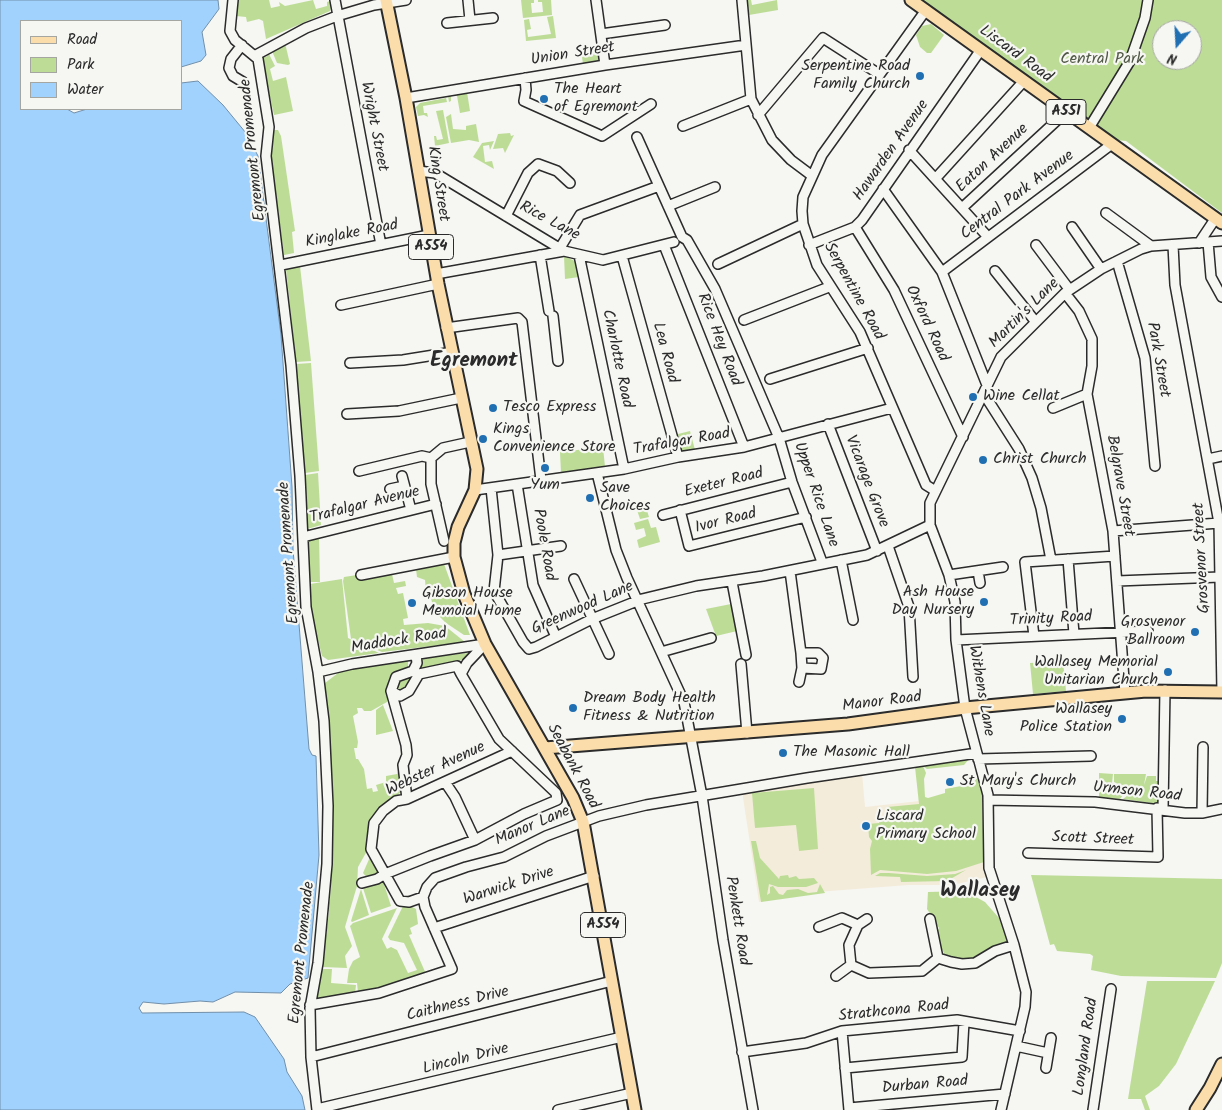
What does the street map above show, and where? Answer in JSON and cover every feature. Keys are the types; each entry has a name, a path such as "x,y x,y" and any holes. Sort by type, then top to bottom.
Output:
{"main road":[{"name":"Liscard Road","path":"911,0 1219,221"},
{"name":"King Street","path":"386,1 406,98 446,328 453,352 477,469 475,490 449,542"},
{"name":"Seabank Road","path":"449,542 464,594 485,644 574,798 583,822 634,1110"},
{"name":"Manor Road","path":"545,748 848,724 964,708 1125,693 1166,690 1222,692"},
{"path":"1196,1110 1222,1064"}],"street":[{"path":"233,0 230,24 238,43 256,55 306,28 336,16 386,1 406,0"},
{"name":"Wright Street","path":"335,0 336,16 381,245"},
{"path":"468,0 470,20"},
{"path":"596,0 605,65"},
{"path":"742,0 751,99 772,140 780,149 812,175"},
{"path":"1089,128 1130,61 1145,18 1148,0"},
{"name":"Serpentine Road","path":"926,10 830,142 812,175 803,197 803,224 809,245 829,287 850,315 868,348 926,485 934,490"},
{"path":"447,23 494,18"},
{"path":"601,34 665,26"},
{"path":"758,115 823,38 879,74"},
{"path":"238,43 230,59 229,68 233,76 243,82"},
{"name":"Union Street","path":"406,98 605,65 746,46"},
{"name":"Hawarden Avenue","path":"809,245 855,227 862,220 909,150 980,51"},
{"name":"Egremont Promenade","path":"256,55 260,64 269,126 266,156 280,265 296,421 306,607 318,672 324,721 328,806 327,864 311,1056 320,1109"},
{"path":"525,78 526,90 524,101 602,136 651,104"},
{"path":"936,178 1023,82"},
{"path":"683,126 751,99"},
{"name":"Eaton Avenue","path":"962,208 1066,112"},
{"path":"637,137 682,237 687,240 715,289 780,438"},
{"name":"Central Park Avenue","path":"942,272 1112,144"},
{"path":"909,150 988,237"},
{"path":"506,216 528,173 538,164 557,171 570,183"},
{"name":"Rice Lane","path":"418,171 435,173 562,249 579,255 603,260 674,242"},
{"path":"341,305 437,279 562,249 580,215 659,186"},
{"path":"668,206 716,186"},
{"path":"883,189 942,272 986,390 1032,478 1041,508 1051,560"},
{"path":"1106,213 1151,246"},
{"path":"1219,221 1203,243 1211,277 1222,298"},
{"path":"718,264 803,224"},
{"name":"Oxford Road","path":"855,227 894,290 963,437"},
{"path":"1072,227 1101,269"},
{"name":"Kinglake Road","path":"280,265 429,235"},
{"name":"Martin's Lane","path":"929,512 934,490 963,437 1001,357 1067,291 1101,269 1151,246 1173,246 1222,241"},
{"name":"Rice Hey Road","path":"664,245 744,447"},
{"name":"Belgrave Street","path":"1036,245 1079,311 1092,339 1092,366 1087,394 1113,531 1125,693"},
{"name":"Grosvenor Street","path":"1173,246 1175,285 1219,523 1222,692"},
{"path":"540,255 558,361"},
{"name":"Charlotte Road","path":"579,255 624,469"},
{"name":"Lea Road","path":"622,256 678,457"},
{"name":"Park Street","path":"1117,261 1145,358 1155,466"},
{"path":"995,271 1035,321"},
{"path":"744,320 829,287"},
{"path":"446,328 518,318 522,322 541,480"},
{"path":"770,379 868,348"},
{"path":"350,363 402,360 453,352"},
{"path":"1053,408 1087,394"},
{"path":"346,414 399,411 461,398"},
{"name":"Trafalgar Road","path":"475,490 624,469 678,457 744,447 892,408"},
{"name":"Vicarage Grove","path":"828,424 877,551"},
{"name":"Upper Rice Lane","path":"780,438 792,482 822,562"},
{"path":"359,471 422,456 430,458 443,448 470,442"},
{"path":"1208,459 1222,456"},
{"name":"Seabank Road","path":"430,458 429,468 436,504 449,542"},
{"name":"Penkett Road","path":"597,473 616,550 637,601 684,702 702,796 723,940 753,1110"},
{"path":"402,476 411,510"},
{"name":"Exeter Road","path":"663,515 792,482"},
{"name":"Poole Road","path":"517,484 533,585 556,637"},
{"path":"390,489 404,486"},
{"name":"Greenwood Lane","path":"491,488 498,555 494,591 523,642 529,649 592,619 666,592 790,571 822,562 841,560 877,551 930,525"},
{"name":"Trafalgar Avenue","path":"303,537 436,504"},
{"name":"Ivor Road","path":"680,510 689,546 806,518"},
{"name":"Withens Lane","path":"929,512 930,525 949,575 955,602 956,640 964,708 988,800 989,868 1014,945 1026,992 1020,1031 1001,1110"},
{"path":"1113,531 1219,523"},
{"path":"498,555 561,546"},
{"path":"888,546 909,607 913,677"},
{"path":"1034,636 1025,562 1115,556"},
{"path":"361,575 454,557"},
{"path":"1068,559 1074,634"},
{"path":"841,560 852,620"},
{"path":"949,575 1003,567"},
{"path":"790,571 801,653 802,668 799,682"},
{"path":"978,571 980,583"},
{"path":"1117,581 1220,577"},
{"path":"574,579 609,654"},
{"path":"732,582 746,655"},
{"name":"Trinity Road","path":"956,640 1148,631"},
{"path":"661,652 712,638"},
{"path":"461,674 467,663 485,644"},
{"name":"Maddock Road","path":"318,672 485,644"},
{"path":"801,653 818,653 823,658 821,669 802,668"},
{"path":"407,799 403,765 407,755 391,691 396,678 413,671 417,663 416,655"},
{"path":"741,664 747,733"},
{"path":"362,883 377,879 385,874 475,840 524,814 557,800 556,793 512,751 491,727 457,666 419,674 409,691 400,696 391,691"},
{"path":"1160,809 1166,690"},
{"path":"1202,814 1203,747"},
{"name":"Webster Avenue","path":"385,874 371,849 371,832 378,817 396,801 407,799 512,751"},
{"name":"Manor Lane","path":"423,897 428,887 436,878 466,867 504,857 546,836 599,816 646,805 854,770 977,756 1091,756"},
{"path":"445,782 455,797 475,840"},
{"name":"Urmson Road","path":"988,800 1096,802 1202,814 1222,809"},
{"name":"Scott Street","path":"1028,853 1158,857 1160,809"},
{"path":"315,1005 379,993 452,969 425,908 423,897 409,902 400,901 385,874"},
{"name":"Warwick Drive","path":"434,928 594,876"},
{"path":"819,927 842,918 858,924"},
{"path":"851,965 849,945 858,924 868,919"},
{"path":"930,919 938,958"},
{"path":"938,958 962,964 975,963 996,951 1014,945"},
{"path":"851,965 870,973 913,972 922,971 938,958"},
{"path":"836,976 851,965"},
{"name":"Caithness Drive","path":"311,1056 612,981"},
{"name":"Longland Road","path":"1093,1110 1111,989"},
{"name":"Strathcona Road","path":"742,1052 815,1041 842,1031 957,1020 1020,1031"},
{"path":"845,1068 962,1058 964,1022"},
{"path":"842,1031 849,1109"},
{"name":"Lincoln Drive","path":"320,1109 622,1037"},
{"path":"1046,1068 1051,1038"},
{"path":"1016,1046 1048,1053"},
{"path":"558,1110 632,1093"},
{"name":"Durban Road","path":"849,1109 1004,1094"}],"shaded area":[{"name":"Liscard Primary School","path":"862,772 865,807 983,794 987,877 953,885 908,885 817,892 759,902 742,791 834,779"}],"green space":[{"path":"234,0 269,0 271,8 280,6 279,2 285,6 313,0 316,9 327,6 327,2 330,1 331,7 330,11 266,39 263,21 259,19 247,22 246,17 236,16"},
{"path":"521,0 534,0 534,3 531,3 532,13 543,12 542,2 538,2 538,0 551,0 552,15 523,18"},
{"path":"747,0 751,0 752,5 777,0 778,10 749,15"},
{"name":"Central Park","path":"917,0 1222,0 1222,213 1126,141 1116,140 1097,126 1083,119"},
{"path":"553,16 556,38 526,41 524,20 529,19 531,29 527,30 528,37 551,34 547,17"},
{"path":"931,24 944,35 931,53 927,53 920,47 916,35 922,26"},
{"path":"285,43 290,64 288,65 277,63 272,51"},
{"path":"598,48 598,62 583,64 581,50"},
{"path":"269,54 275,66 270,69 273,81 286,77 293,111 274,115 261,56 266,57"},
{"path":"467,92 470,111 460,113 457,96 451,96 451,101 449,102 448,96"},
{"path":"446,98 447,102 423,106 424,113 427,113 428,117 424,115 418,116 416,107 420,103"},
{"path":"443,110 449,143 435,146 434,136 436,136 437,140 443,139 436,111"},
{"path":"451,114 453,129 466,130 466,126 476,124 479,142 469,140 451,143 446,117"},
{"path":"274,130 278,130 281,136 295,231 292,232 294,253 284,255 270,149"},
{"path":"510,133 511,136 514,135 505,153 503,148 493,149 498,134"},
{"path":"494,141 490,150 489,145 483,146 485,162 492,161 494,169 473,157 482,143"},
{"path":"564,256 577,262 579,277 565,279"},
{"path":"300,266 311,361 296,362 286,269"},
{"path":"311,363 319,471 305,473 296,364"},
{"path":"690,431 695,450 682,453 678,434"},
{"path":"603,447 605,467 561,473 560,452"},
{"path":"318,473 321,525 307,529 305,475"},
{"path":"644,501 649,517 640,519 636,507 630,508 629,505"},
{"path":"648,519 651,528 656,527 660,542 639,548 637,540 646,536 644,528 636,530 634,523"},
{"path":"319,537 320,582 310,582 308,541"},
{"path":"444,563 470,635 464,635 446,623 434,611 431,598 426,591 425,580 417,577 416,569"},
{"path":"392,574 394,583 405,581 406,586 396,588 398,594 403,593 408,618 403,619 404,625 428,623 445,626 465,642 382,652 351,639 344,577 357,575 358,580"},
{"path":"342,579 348,638 379,653 328,660 322,656 313,620 310,584"},
{"path":"731,604 737,631 716,636 706,609"},
{"path":"468,653 469,656 457,662 425,669 402,691 396,687 397,681 422,658"},
{"path":"408,660 408,668 394,673 389,678 387,702 371,711 357,708 358,713 353,716 358,742 357,748 354,748 356,759 358,759 364,769 367,789 372,788 373,792 378,791 376,785 386,782 386,776 397,774 399,769 401,792 373,817 367,831 367,851 358,867 357,886 345,927 352,946 345,956 347,968 322,967 329,912 327,908 330,900 332,856 325,683 342,670"},
{"path":"1063,661 1066,691 1033,694 1030,663"},
{"path":"383,705 393,731 376,735 376,710"},
{"path":"969,759 964,765 927,769 924,767 925,764"},
{"path":"923,766 926,773 924,779 925,797 928,798 945,793 945,789 972,784 977,778 982,793 984,862 956,871 927,874 880,870 871,875 870,849 872,841 869,837 868,824 879,823 879,818 888,817 887,807 919,804 915,767"},
{"path":"1099,773 1113,774 1112,783 1121,786 1114,782 1114,774 1146,774 1144,785 1147,776 1156,776 1156,781 1158,781 1158,804 1123,799 1132,792 1125,787 1129,791 1120,799 1099,798"},
{"path":"814,788 818,849 799,851 796,825 755,828 752,793"},
{"path":"751,841 756,841 760,858 779,879 780,876 788,875 789,878 796,876 799,879 814,878 818,883 806,887 778,887 769,884 767,895 770,893 770,887 773,886 779,894 783,895 787,890 798,889 808,893 817,892 820,884 825,893 761,902"},
{"path":"370,857 380,873 368,879 363,873"},
{"path":"966,870 947,881 901,882 900,877 875,876 880,873 889,873 927,876 955,874"},
{"path":"1031,875 1222,879 1222,963 1216,978 1121,976 1091,970 1093,956 1090,954 1057,951 1054,944 1050,945"},
{"path":"383,881 391,906 371,913 363,888"},
{"path":"361,889 369,915 352,922 351,921"},
{"path":"965,891 985,902 999,918 1008,943 987,951 976,959 961,960 945,955 936,934 939,928 927,909 928,892"},
{"path":"407,904 416,909 418,924 410,928 412,934 409,935 426,974 358,993 357,983 347,983 349,969 353,961 360,957 350,926 353,923 397,908 382,939 387,949 391,947 397,950 408,973 417,970 404,943 390,940 388,937 403,906"},
{"path":"321,969 332,969 331,983 356,985 355,994 315,1000"},
{"path":"1147,981 1215,981 1176,1064 1159,1086 1145,1096 1150,1110 1145,1110 1141,1099 1128,1099"}],"water":[{"path":"0,0 218,0 219,9 202,32 206,55 201,61 182,67 182,20 20,20 20,110 69,110 74,113 84,110 182,110 182,83 198,81 223,105 246,133 258,156 281,335 292,487 293,549 309,749 312,755 316,756 319,855 308,978 290,984 281,993 235,992 213,1002 200,1001 164,1004 143,1002 139,1008 142,1013 244,1012 255,1017 284,1059 287,1072 302,1096 305,1110 0,1110"}],"place":[{"name":"Serpentine Road Family Church","path":"920,76"},
{"name":"The Heart of Egremont","path":"544,99"},
{"name":"Wine Cellat","path":"973,397"},
{"name":"Tesco Express","path":"493,408"},
{"name":"Kings Convenience Store","path":"483,439"},
{"name":"Christ Church","path":"983,460"},
{"name":"Yum","path":"545,468"},
{"name":"Save Choices","path":"590,498"},
{"name":"Ash House Day Nursery","path":"984,602"},
{"name":"Gibson House Memoial Home","path":"412,603"},
{"name":"Grosvenor Ballroom","path":"1195,632"},
{"name":"Wallasey Memorial Unitarian Church","path":"1168,672"},
{"name":"Dream Body Health Fitness & Nutrition","path":"573,708"},
{"name":"Wallasey Police Station","path":"1122,719"},
{"name":"The Masonic Hall","path":"783,753"},
{"name":"St Mary's Church","path":"950,782"},
{"name":"Liscard Primary School","path":"866,826"}],"district":[{"name":"Egremont","path":"474,362"},
{"name":"Wallasey","path":"980,892"}]}
